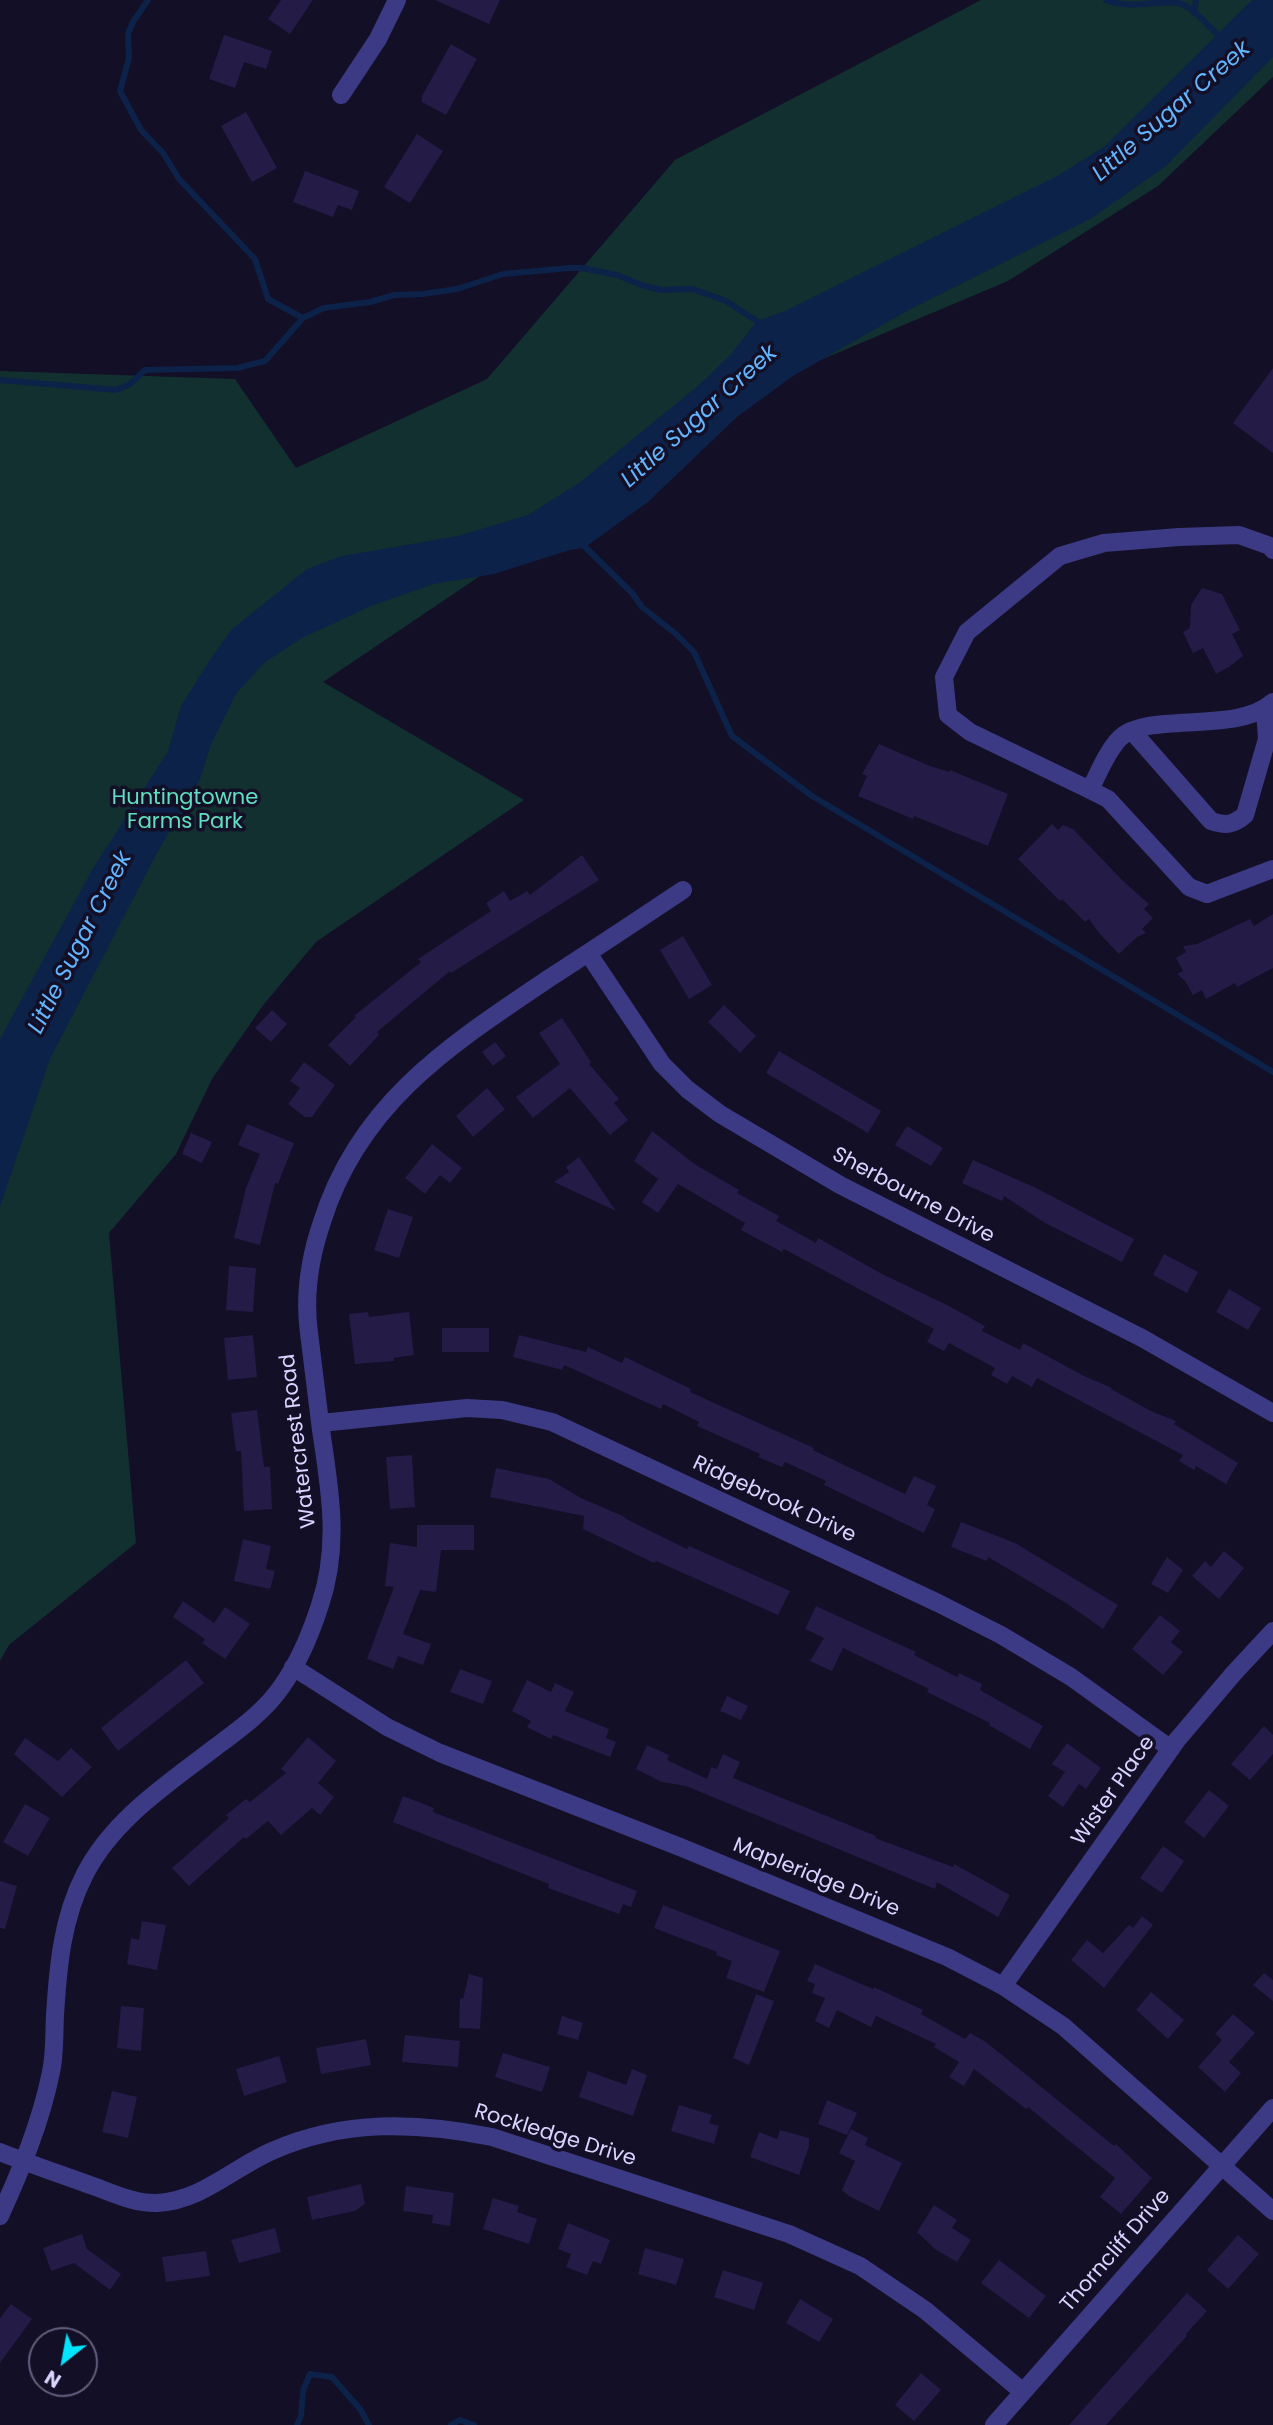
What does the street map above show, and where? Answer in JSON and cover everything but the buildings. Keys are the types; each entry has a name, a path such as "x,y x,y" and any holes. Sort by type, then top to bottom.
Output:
{"street":[{"path":"341,95 378,38 397,0"},
{"path":"1272,546 1239,535 1104,543 1060,556 967,632 944,677 948,715 970,732 1108,799 1189,887 1207,894 1273,869"},
{"path":"1090,790 1121,737 1132,731 1141,727 1226,720 1269,706 1267,739 1245,815 1236,823 1224,825 1211,821 1132,731"},
{"name":"Watercrest Road","path":"0,2216 25,2162 52,2069 62,1938 85,1872 122,1823 241,1728 270,1701 293,1667 321,1601 332,1546 332,1506 308,1324 308,1285 318,1231 329,1199 348,1159 385,1109 451,1045 683,890"},
{"name":"Sherbourne Drive","path":"588,953 662,1064 687,1089 728,1119 840,1185 1142,1338 1273,1413"},
{"name":"Ridgebrook Drive","path":"320,1423 467,1408 502,1410 552,1422 1002,1635 1071,1677 1171,1749"},
{"name":"Wister Place","path":"1003,1986 1171,1749 1273,1631"},
{"name":"Mapleridge Drive","path":"293,1667 387,1727 440,1753 680,1847 935,1952 1003,1986 1063,2026 1273,2211"},
{"name":"Thorncliff Drive","path":"994,2425 1273,2108"},
{"name":"Rockledge Drive","path":"0,2152 129,2199 153,2203 195,2195 273,2150 340,2131 398,2125 445,2128 492,2137 789,2234 860,2266 933,2316 1023,2392"}],"green space":[{"name":"Huntingtowne Farms Park","path":"981,0 1273,0 1273,77 1158,186 1008,281 823,359 702,405 483,574 323,682 524,800 316,942 264,1004 212,1079 176,1154 109,1233 136,1543 9,1645 0,1661 0,371 235,379 296,468 487,379 675,160"}],"water":[{"name":"Little Sugar Creek","path":"1252,0 1273,0 1273,57 1166,166 1092,218 907,311 793,376 737,417 648,502 584,548 494,574 434,584 371,606 302,638 264,663 236,694 210,747 200,779 157,853 50,1059 0,1207 0,1039 92,870 168,751 181,706 232,629 307,569 342,556 458,536 528,515 579,483 699,385 731,354 757,321 785,311 1059,175 1105,146"}],"waterway":[{"path":"148,0 128,34 129,58 120,91 141,130 163,153 179,179 255,259 268,299 303,318"},
{"name":"Little Sugar Creek","path":"1106,0 1133,5 1179,3 1191,9 1223,39"},
{"path":"1194,13 1196,0"},
{"path":"0,380 116,390 130,384 145,370 237,368 265,361 303,318 324,308 370,302 394,295 457,289 503,274 570,268 617,275 662,290 693,289 726,301 763,325"},
{"path":"581,543 632,593 642,607 694,652 732,736 812,796 1273,1072"},
{"path":"297,2425 301,2416 303,2391 310,2374 332,2377 360,2409 369,2425"},
{"path":"451,2425 460,2420 474,2425"}]}
